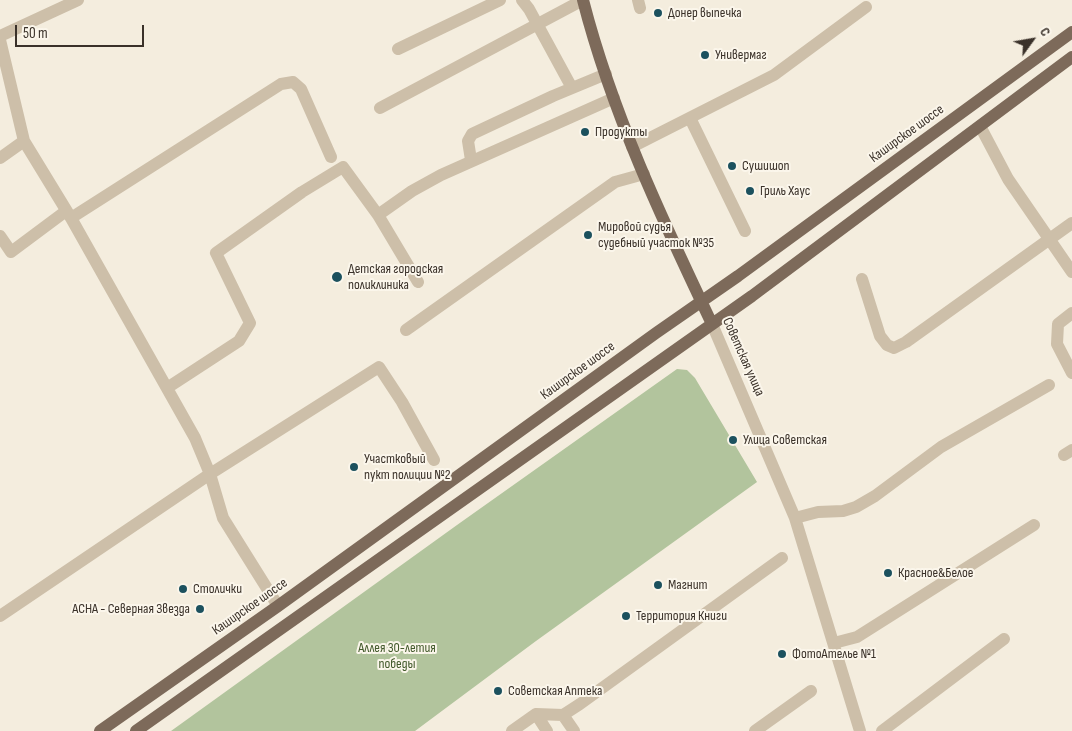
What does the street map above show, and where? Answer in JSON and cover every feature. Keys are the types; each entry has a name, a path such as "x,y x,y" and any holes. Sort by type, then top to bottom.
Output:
{"main road":[{"name":"Советская улица","path":"583,0 606,74 632,147 712,324"},
{"name":"Каширское шоссе","path":"100,731 278,606 701,302 1072,32"},
{"path":"136,731 752,296 1072,57"}],"street":[{"path":"0,36 78,0"},
{"path":"398,49 500,0"},
{"path":"522,0 538,24 572,88"},
{"path":"380,108 583,0"},
{"path":"632,147 783,69 866,8"},
{"path":"0,40 24,142 69,215 195,438 210,474 223,518 278,606"},
{"path":"471,160 468,141 470,136 606,74"},
{"path":"0,236 12,252 281,84 293,82 301,89 331,157"},
{"path":"378,215 421,185 471,160 614,98"},
{"path":"690,118 745,231"},
{"path":"980,126 1008,179 1072,272"},
{"path":"0,158 24,142"},
{"path":"167,388 239,341 250,323 216,253 302,192 343,167 378,215 418,282"},
{"path":"406,330 615,182 644,174"},
{"path":"862,279 880,336 887,345 894,348 906,342 1072,223"},
{"path":"1072,313 1058,324 1058,344 1072,373"},
{"name":"Советская улица","path":"712,324 795,518 860,731"},
{"path":"0,616 210,474 379,367 402,402 434,460"},
{"path":"795,518 818,512 856,507 875,496 941,448 1049,385"},
{"path":"834,643 856,637 1034,525"},
{"path":"512,731 536,714 563,715 782,558"},
{"path":"882,731 1004,639"},
{"path":"755,731 811,691"},
{"path":"536,714 547,731"},
{"path":"563,715 574,731"}],"green space":[{"name":"Аллея 30-летия победы","path":"677,369 687,370 695,378 757,482 536,641 415,731 171,731 457,525"}],"place":[{"name":"Донер выпечка","path":"658,13"},
{"name":"Универмаг","path":"705,55"},
{"name":"Продукты","path":"585,132"},
{"name":"Сушишоп","path":"732,166"},
{"name":"Гриль Хаус","path":"750,191"},
{"name":"Мировой судья судебный участок №35","path":"588,235"},
{"name":"Детская городская поликлиника","path":"337,277"},
{"name":"Улица Советская","path":"733,440"},
{"name":"Участковый пукт полиции №2","path":"354,467"},
{"name":"Красное&Белое","path":"888,573"},
{"name":"Магнит","path":"658,585"},
{"name":"Столички","path":"183,589"},
{"name":"АСНА - Северная Звезда","path":"200,609"},
{"name":"Территория Книги","path":"626,616"},
{"name":"ФотоАтелье №1","path":"782,654"},
{"name":"Советская Аптека","path":"498,691"}]}
